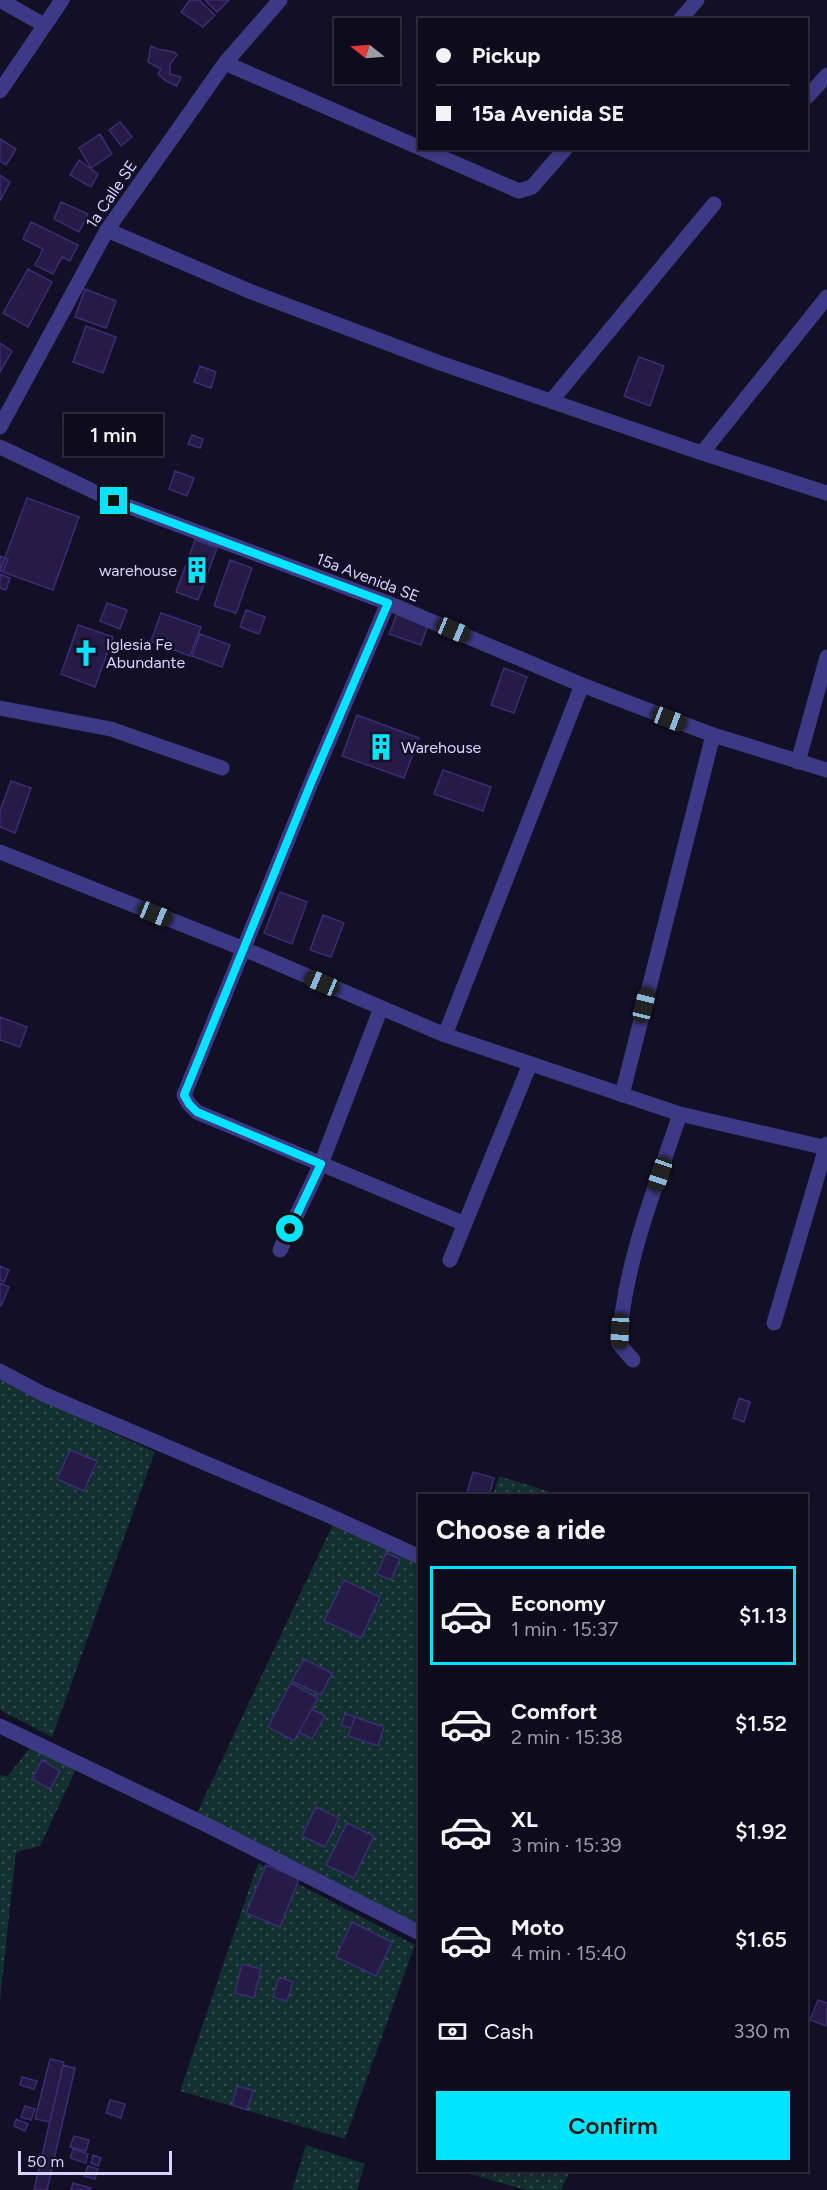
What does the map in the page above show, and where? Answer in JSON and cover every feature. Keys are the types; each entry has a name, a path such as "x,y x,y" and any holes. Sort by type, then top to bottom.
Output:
{"street":[{"path":"0,0 44,26"},
{"path":"0,91 62,0"},
{"name":"1a Calle SE","path":"1,421 107,230 225,63 280,0"},
{"path":"682,18 697,0"},
{"path":"225,63 418,147"},
{"path":"808,96 827,75"},
{"path":"425,150 519,191 532,187 564,150"},
{"path":"552,400 714,204"},
{"path":"107,230 254,293 440,363 702,453 827,493"},
{"path":"702,453 827,297"},
{"name":"15a Avenida SE","path":"0,447 114,501 388,603 582,685 712,735 827,770"},
{"path":"388,603 311,783 184,1095 197,1112 465,1224"},
{"path":"798,762 827,657"},
{"path":"445,1035 582,685"},
{"path":"0,708 111,729 222,768"},
{"path":"621,1095 712,735"},
{"path":"0,852 244,949 445,1035 680,1114 827,1147 774,1323"},
{"path":"280,1250 321,1164 381,1008"},
{"path":"450,1260 530,1064"},
{"path":"633,1360 620,1344 621,1318 633,1254 680,1114"},
{"path":"0,1371 43,1394 330,1516 418,1556"},
{"path":"0,1726 211,1827 418,1932"}],"green space":[{"path":"0,1379 36,1398 155,1452 52,1737 0,1710"},
{"path":"499,1476 557,1494 493,1494"},
{"path":"334,1522 418,1559 418,1928 195,1817"},
{"path":"32,1745 76,1769 40,1846 16,1852 0,2000 0,1775 8,1776"},
{"path":"258,1863 415,1945 345,2139 180,2091"},
{"path":"306,2145 365,2164 357,2190 292,2190"},
{"path":"463,2172 570,2172 561,2190 526,2190"}],"building":[{"path":"190,0 199,0 215,15 203,27 181,12"},
{"path":"205,0 229,0 217,12"},
{"path":"151,46 174,52 177,55 170,64 170,74 181,77 177,86 166,81 158,74 161,69 148,62"},
{"path":"120,122 132,137 121,146 109,130"},
{"path":"100,134 112,154 91,168 79,148"},
{"path":"0,139 16,149 6,165 0,161"},
{"path":"79,160 98,174 91,187 70,175"},
{"path":"0,175 10,182 0,201"},
{"path":"61,202 88,214 79,232 54,219"},
{"path":"31,222 78,245 70,261 62,257 53,274 35,265 43,249 23,239"},
{"path":"28,269 52,282 28,327 3,313"},
{"path":"85,289 116,301 106,328 75,317"},
{"path":"86,326 116,337 103,373 73,362"},
{"path":"0,343 12,351 0,372"},
{"path":"639,357 664,366 650,406 624,396"},
{"path":"200,366 216,372 211,388 194,382"},
{"path":"192,435 203,439 200,448 188,444"},
{"path":"175,471 194,478 187,496 169,489"},
{"path":"27,498 79,517 53,590 0,571"},
{"name":"warehouse","path":"195,540 217,548 198,600 176,592"},
{"path":"0,556 8,559 3,572 0,571"},
{"name":"warehouse","path":"230,560 252,568 236,613 214,606"},
{"path":"0,574 10,578 6,590 0,588"},
{"path":"107,603 127,610 120,629 100,621"},
{"path":"246,610 265,617 259,634 240,627"},
{"path":"398,611 429,622 421,645 389,634"},
{"path":"161,613 201,627 190,656 151,641"},
{"path":"78,625 113,637 95,687 61,674"},
{"path":"200,634 230,645 222,667 192,656"},
{"path":"504,668 527,677 514,713 491,705"},
{"name":"Warehouse","path":"357,715 419,738 404,778 342,756"},
{"path":"443,770 491,787 483,811 434,794"},
{"path":"11,781 31,788 15,833 0,827 0,811"},
{"path":"280,892 307,902 292,944 264,933"},
{"path":"323,915 344,923 331,957 310,950"},
{"path":"0,1017 27,1027 20,1047 0,1040"},
{"path":"0,1266 9,1270 4,1282 0,1280"},
{"path":"0,1283 9,1287 1,1306 0,1305"},
{"path":"739,1398 750,1402 744,1422 733,1418"},
{"path":"70,1450 97,1461 84,1491 57,1479"},
{"path":"473,1472 494,1478 490,1494 467,1494"},
{"path":"386,1553 400,1559 391,1580 377,1574"},
{"path":"344,1580 380,1597 361,1638 324,1621"},
{"path":"304,1659 332,1673 321,1695 292,1681"},
{"path":"291,1683 318,1698 294,1741 268,1727"},
{"path":"312,1709 325,1716 312,1739 299,1732"},
{"path":"345,1714 355,1717 351,1728 341,1725"},
{"path":"355,1717 384,1727 378,1746 348,1736"},
{"path":"42,1760 60,1771 50,1789 32,1779"},
{"path":"316,1807 339,1818 325,1847 302,1836"},
{"path":"347,1823 374,1836 354,1878 326,1865"},
{"path":"266,1865 299,1879 280,1927 246,1913"},
{"path":"352,1922 392,1942 376,1976 336,1957"},
{"path":"242,1964 261,1969 254,1998 235,1993"},
{"path":"279,1977 293,1982 287,2001 273,1997"},
{"path":"818,2000 827,2003 827,2026 810,2020"},
{"path":"50,2059 64,2062 50,2122 35,2119"},
{"path":"63,2065 75,2068 47,2190 34,2190"},
{"path":"22,2077 37,2081 34,2089 20,2085"},
{"path":"237,2086 253,2090 247,2110 232,2105"},
{"path":"110,2100 125,2104 121,2118 106,2113"},
{"path":"25,2106 35,2109 31,2120 21,2117"},
{"path":"16,2119 28,2124 25,2131 14,2126"},
{"path":"74,2136 89,2140 86,2151 70,2147"},
{"path":"73,2149 88,2154 86,2163 70,2158"},
{"path":"93,2155 101,2158 98,2166 91,2163"},
{"path":"88,2166 98,2169 95,2179 84,2176"},
{"path":"73,2183 91,2188 90,2190 71,2190"}],"place":[{"name":"warehouse","path":"197,570"},
{"name":"Iglesia Fe Abundante","path":"86,653"},
{"name":"Warehouse","path":"381,747"}],"route":[{"path":"114,501 388,603 311,783 184,1095 197,1112 321,1164 290,1229"}]}
